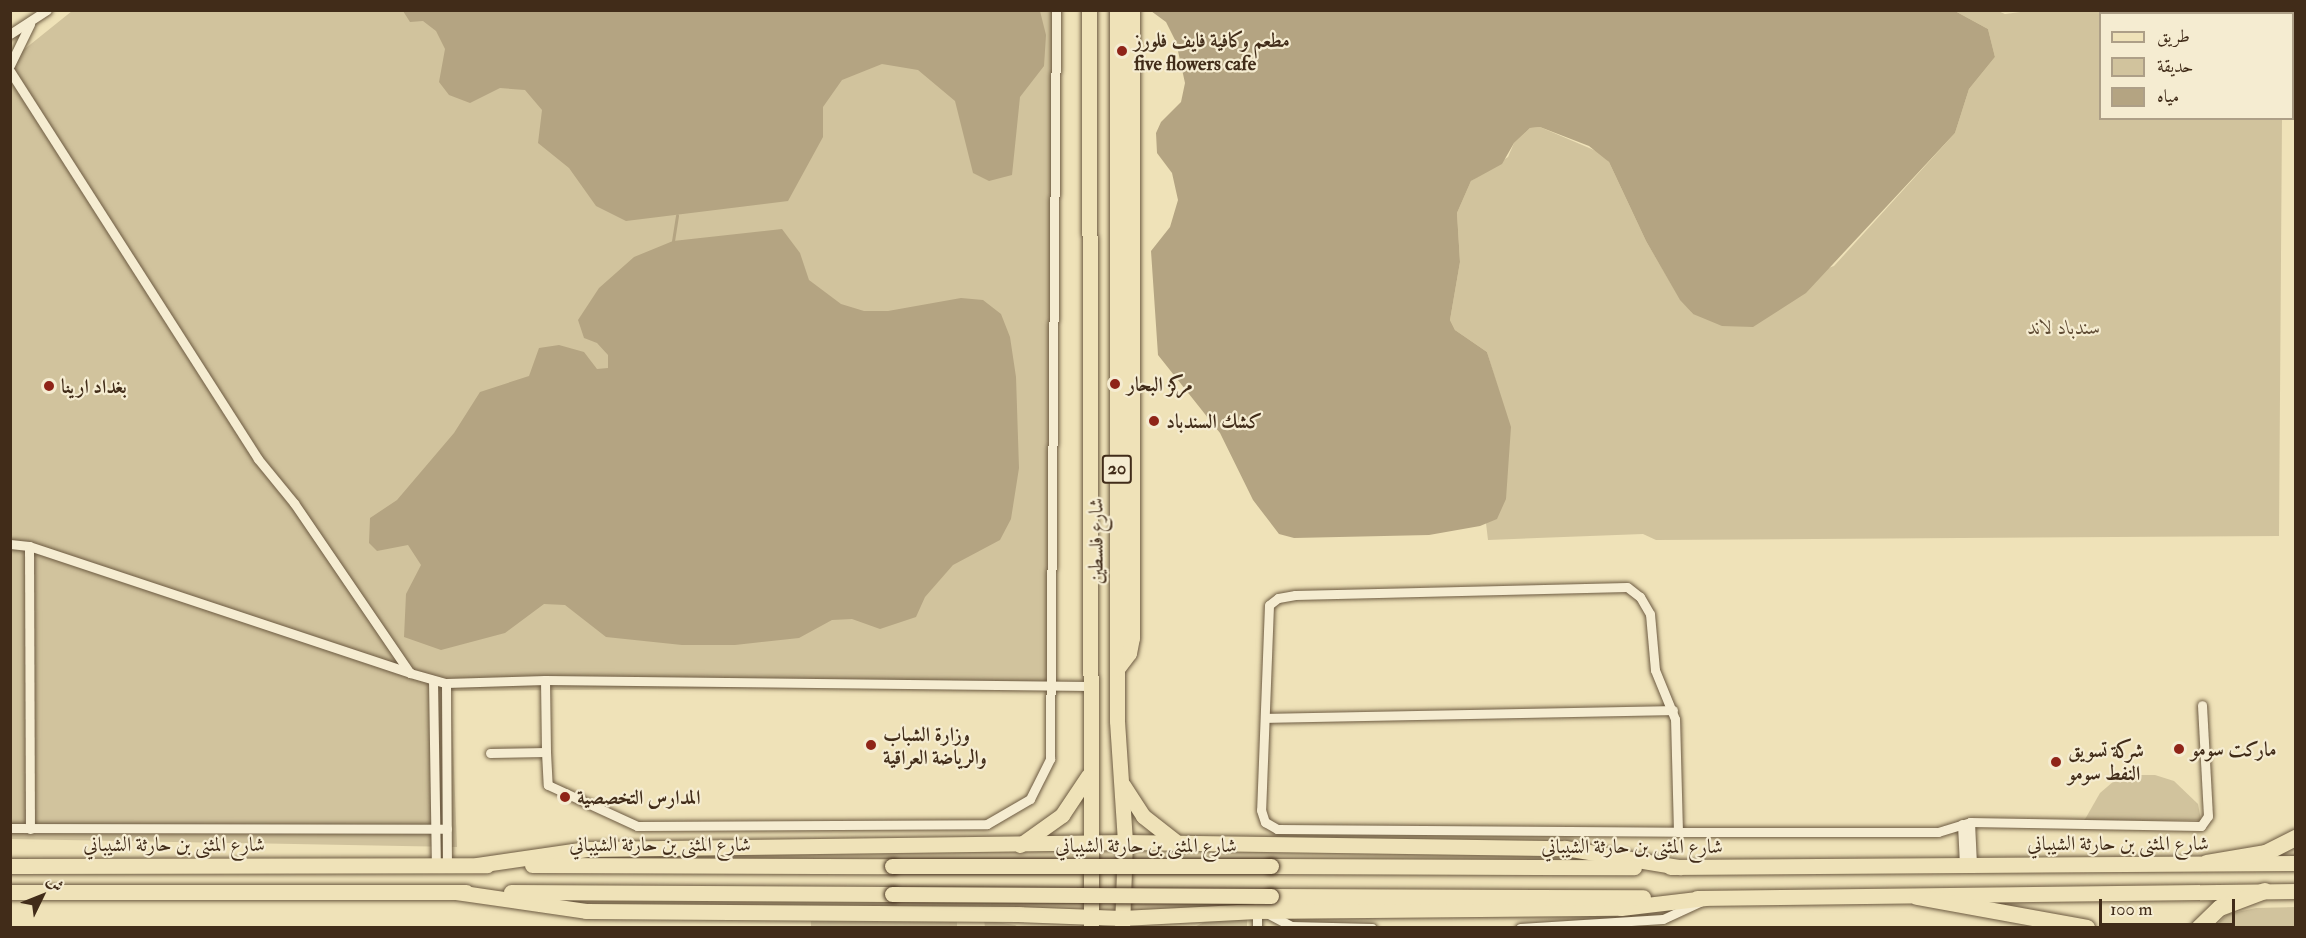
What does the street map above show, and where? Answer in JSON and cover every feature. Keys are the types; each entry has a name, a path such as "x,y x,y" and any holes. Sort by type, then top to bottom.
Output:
{"highway":[{"path":"2207,863 2266,853 2295,838"},
{"path":"2199,927 2220,909 2272,891"},
{"path":"1917,897 2087,927"}],"main road":[{"name":"شارع فلسطين","path":"1089,10 1091,923"},
{"name":"شارع فلسطين","path":"1117,10 1117,721 1125,842 1122,923"},
{"path":"1117,669 1129,653 1132,638 1132,10"},
{"path":"1089,80 1117,81"},
{"path":"1117,394 1132,420"},
{"path":"1090,720 1102,730 1112,728 1117,721"},
{"path":"1020,845 1062,815 1074,801 1090,770"},
{"path":"1119,773 1132,803 1180,845"},
{"path":"477,865 587,849 1125,842 1180,845 1565,848 1679,867"},
{"name":"شارع المثنى بن حارثة الشيباني","path":"10,866 1679,867 2288,863"},
{"path":"10,892 1705,898 2295,891"},
{"path":"456,892 586,911 1018,914 1091,923 1122,923 1260,911 1621,909 1705,898"},
{"path":"1018,914 1036,927"},
{"path":"1165,927 1190,916"}],"street":[{"path":"10,34 30,24 47,10"},
{"path":"545,680 548,785 637,826 987,824 1029,799 1050,759 1056,10"},
{"path":"10,64 30,24"},
{"path":"10,71 258,459 294,503 410,673"},
{"path":"10,543 29,546 446,683 545,680 1049,688 1090,686"},
{"path":"29,546 30,828"},
{"path":"1678,832 1673,710 1655,670 1650,614 1640,597 1627,587 1278,598 1269,605 1262,810 1265,822 1277,829 1678,832 1938,832 1966,823 2203,825 2208,816 2202,705"},
{"path":"433,680 435,829 442,865"},
{"path":"442,865 447,829 446,683"},
{"path":"1265,718 1673,710"},
{"path":"490,753 546,752"},
{"path":"1966,823 1968,865"},
{"path":"10,828 447,829"},
{"path":"1520,927 1615,926 1675,916 1705,898"},
{"path":"1257,927 1260,911 1291,926 1372,927"}],"green space":[{"name":"سندباد لاند","path":"2035,10 2283,11 2099,12 2099,120 2282,120 2279,536 1656,540 1643,534 1488,540 1486,523 1503,504 1503,405 1487,352 1455,330 1450,320 1460,262 1457,213 1471,181 1508,157 1514,143 1530,128 1540,127 1601,153 1609,162 1646,241 1680,299 1693,314 1834,266 1955,133 1969,89 1995,57 1988,29 1955,11 1998,11 2005,14"},
{"path":"72,11 1061,11 1047,686 451,691 457,847 11,839 11,60"},
{"path":"2135,775 2155,775 2174,781 2198,804 2201,820 2084,821 2100,793 2114,781"},
{"path":"2295,907 2295,927 2214,927 2228,914 2256,908"},
{"path":"1213,918 1247,918 1247,927 1192,928"},
{"path":"984,920 1015,925 1018,927 985,927"},
{"path":"811,921 957,922 957,927 811,928"}],"water":[{"path":"403,11 1040,11 1046,35 1044,66 1020,97 1012,175 989,181 973,173 955,101 918,70 882,64 842,80 823,107 823,137 788,201 626,221 596,206 569,168 538,143 542,110 525,90 500,88 470,103 449,95 439,82 445,49 436,31 423,21 410,22"},
{"path":"1151,11 1955,11 1988,29 1995,57 1969,89 1955,133 1806,293 1753,327 1722,326 1693,314 1680,300 1646,241 1609,162 1589,146 1540,127 1530,128 1514,143 1502,164 1471,181 1457,213 1460,262 1450,320 1455,330 1487,352 1511,427 1506,499 1497,519 1480,526 1429,535 1294,538 1279,534 1253,500 1220,433 1158,355 1151,251 1170,227 1178,200 1172,173 1157,153 1156,133 1161,122 1181,102 1185,83 1176,42 1166,22"},
{"path":"782,229 800,253 809,280 841,304 864,311 888,311 961,298 983,300 1001,314 1010,337 1016,377 1019,468 1011,519 1000,540 953,565 925,597 916,617 880,629 852,619 832,620 799,638 735,645 682,645 606,637 565,605 544,604 505,633 441,650 404,637 406,594 421,565 408,545 377,551 369,543 370,518 397,500 454,433 480,392 529,376 539,348 559,345 584,352 597,369 608,368 608,355 597,343 584,338 578,320 599,288 634,257 673,241"}],"waterway":[{"path":"673,241 677,215"}],"place":[{"name":"مطعم وكافية فايف فلورز five flowers cafe","path":"1122,51"},
{"name":"مركز البحار","path":"1115,384"},
{"name":"بغداد ارينا","path":"49,386"},
{"name":"كشك السندباد","path":"1154,421"},
{"name":"وزارة الشباب والرياضة العراقية","path":"871,745"},
{"name":"ماركت سومو","path":"2179,749"},
{"name":"شركة تسويق النفط سومو","path":"2056,762"},
{"name":"المدارس التخصصية","path":"565,797"}]}
